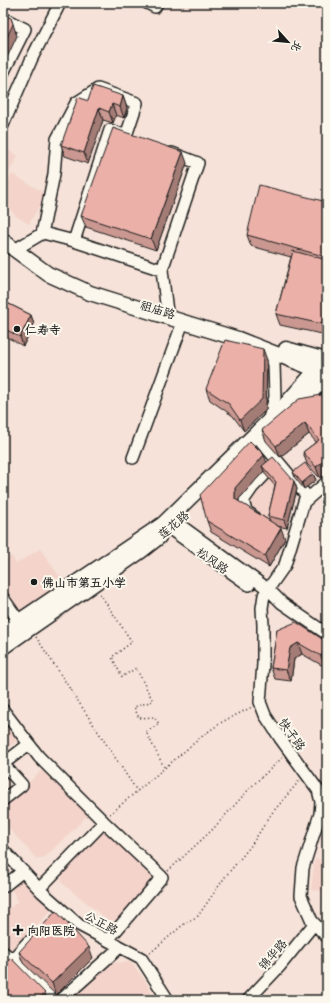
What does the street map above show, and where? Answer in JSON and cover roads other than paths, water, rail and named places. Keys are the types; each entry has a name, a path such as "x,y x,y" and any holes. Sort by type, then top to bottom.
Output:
{"main road":[{"name":"祖庙路","path":"3,232 49,267 92,289 302,354 325,369"},
{"name":"祖庙路","path":"3,241 48,274 90,293 238,339 325,369"},
{"name":"莲花路","path":"3,648 25,625 170,523 268,422 325,369"},
{"name":"莲花路","path":"3,632 25,625 93,585 141,551 260,440 325,369"}],"street":[{"path":"3,125 32,58 60,3"},
{"path":"3,18 25,29 3,73"},
{"path":"42,234 54,174 57,139 76,103 98,89 137,103 130,138 110,130 74,241"},
{"path":"162,150 198,163 162,270 167,312"},
{"path":"21,246 43,233 74,241 162,270"},
{"path":"133,458 183,322"},
{"path":"265,349 272,358 274,371 275,397 268,422"},
{"path":"260,440 306,496 285,565 266,592"},
{"path":"265,524 246,511 243,501 252,488 278,462"},
{"path":"304,502 327,482"},
{"name":"松风路","path":"170,523 327,634"},
{"path":"282,535 292,541"},
{"name":"快子路","path":"266,592 262,608 263,664 260,702 265,715 318,790 321,802 320,814 303,868 301,896 306,910 314,924 327,937"},
{"path":"3,598 25,625"},
{"path":"3,710 39,757 162,877 108,940"},
{"path":"3,800 22,785 3,764 29,744"},
{"path":"39,889 104,822"},
{"name":"公正路","path":"4,854 39,889 57,911 79,925 140,958 168,1000"},
{"path":"3,886 22,871"},
{"name":"锦华路","path":"248,1000 279,967 314,924"},
{"path":"3,970 34,937"},
{"path":"61,1000 120,947"},
{"path":"3,952 54,1000"}],"place":[{"name":"仁寿寺","path":"17,329"},
{"name":"佛山市第五小学","path":"34,582"},
{"name":"向阳医院","path":"18,930"}]}
